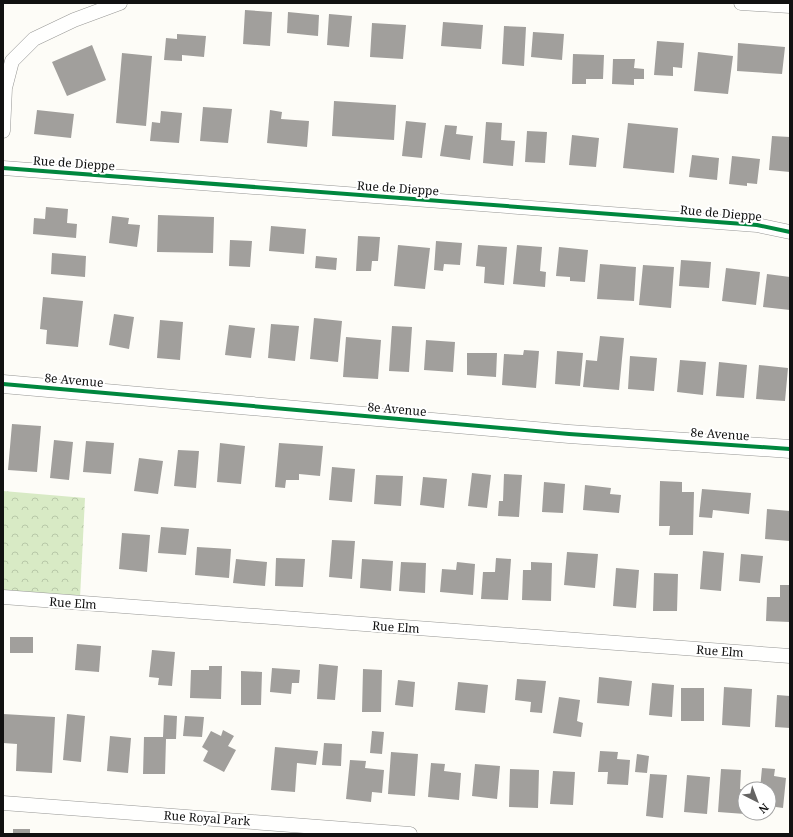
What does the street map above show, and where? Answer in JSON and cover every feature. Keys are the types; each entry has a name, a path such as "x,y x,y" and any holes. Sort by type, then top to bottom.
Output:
{"street":[{"path":"3,131 5,88 12,61 34,39 74,20 120,3"},
{"path":"741,3 790,6"},
{"name":"Rue de Dieppe","path":"3,168 757,225 790,232"},
{"name":"8e Avenue","path":"3,384 562,433 790,449"},
{"name":"Rue Elm","path":"3,597 790,656"},
{"name":"Rue Royal Park","path":"3,803 410,834"}],"green space":[{"path":"3,491 85,498 80,598 3,592"}],"building":[{"path":"245,10 272,12 270,46 243,44"},
{"path":"288,12 319,15 318,36 287,33"},
{"path":"329,14 352,16 349,47 327,45"},
{"path":"443,22 483,25 481,49 441,46"},
{"path":"372,23 406,25 403,59 370,57"},
{"path":"504,26 526,27 524,66 502,64"},
{"path":"533,32 564,34 562,60 531,57"},
{"path":"177,34 206,36 204,57 182,55 182,61 164,60 166,38 177,39"},
{"path":"657,41 684,43 682,68 673,67 673,76 654,75"},
{"path":"738,43 785,47 782,74 737,71"},
{"path":"92,45 106,80 67,96 52,62"},
{"path":"698,52 733,56 728,94 694,91"},
{"path":"122,53 152,56 146,126 116,123"},
{"path":"573,54 604,55 603,79 586,79 586,84 572,84"},
{"path":"613,59 635,59 634,68 644,69 644,79 634,79 634,85 612,84"},
{"path":"334,101 396,105 394,140 332,136"},
{"path":"203,107 232,109 228,143 200,141"},
{"path":"37,110 74,114 71,138 34,134"},
{"path":"270,110 282,112 281,119 309,121 307,147 267,143"},
{"path":"161,111 182,113 179,143 150,141 152,122 160,123"},
{"path":"406,121 426,123 422,158 402,156"},
{"path":"486,122 502,123 501,140 515,141 513,166 483,163"},
{"path":"628,123 678,128 674,173 623,168"},
{"path":"445,125 457,126 456,134 473,136 470,160 440,156"},
{"path":"527,131 547,132 545,163 525,162"},
{"path":"572,135 599,138 596,167 569,165"},
{"path":"772,136 790,137 790,172 769,170"},
{"path":"692,155 719,158 717,180 689,177"},
{"path":"732,156 760,159 757,184 747,183 747,186 729,184"},
{"path":"46,207 68,209 67,223 77,224 76,238 33,234 34,218 45,219"},
{"path":"158,215 214,217 213,253 157,252"},
{"path":"112,216 129,218 128,224 140,225 137,247 109,243"},
{"path":"271,226 306,229 304,254 269,251"},
{"path":"358,236 380,237 378,261 372,261 371,271 356,271"},
{"path":"230,240 252,241 250,267 229,266"},
{"path":"436,241 462,243 460,265 444,264 443,271 434,270"},
{"path":"398,245 430,248 425,289 394,286"},
{"path":"478,245 507,247 504,285 484,283 485,267 476,266"},
{"path":"517,245 542,247 540,271 546,272 545,287 513,284"},
{"path":"559,247 588,250 585,282 570,281 570,277 556,276"},
{"path":"52,253 86,256 85,277 51,274"},
{"path":"316,256 337,258 336,270 315,268"},
{"path":"681,260 711,262 709,288 679,286"},
{"path":"600,264 636,267 634,301 597,299"},
{"path":"643,265 674,267 671,308 639,305"},
{"path":"726,268 760,272 756,305 722,301"},
{"path":"767,274 790,277 790,310 763,307"},
{"path":"43,297 83,301 78,347 46,344 47,330 40,329"},
{"path":"114,314 134,317 129,349 109,345"},
{"path":"314,318 342,321 338,362 310,359"},
{"path":"160,320 183,322 180,360 157,358"},
{"path":"271,324 299,326 295,361 268,358"},
{"path":"229,325 255,328 251,358 225,355"},
{"path":"392,326 412,327 409,372 389,371"},
{"path":"600,336 624,338 619,390 583,387 586,360 597,361"},
{"path":"346,337 381,340 378,379 343,377"},
{"path":"426,340 455,342 453,372 424,370"},
{"path":"524,350 539,351 536,388 502,385 504,354 523,355"},
{"path":"557,351 583,353 580,386 555,384"},
{"path":"467,353 497,353 496,377 467,375"},
{"path":"630,356 657,358 654,391 628,389"},
{"path":"680,360 706,362 703,395 677,392"},
{"path":"719,362 747,365 744,398 716,396"},
{"path":"759,365 788,368 785,401 756,399"},
{"path":"12,424 41,426 37,472 8,470"},
{"path":"54,440 73,442 69,480 50,478"},
{"path":"86,441 114,443 111,474 83,472"},
{"path":"220,443 245,446 241,484 217,482"},
{"path":"279,443 323,446 320,476 299,474 299,480 286,480 285,488 275,487"},
{"path":"178,450 199,451 196,488 174,486"},
{"path":"139,458 163,461 158,494 134,491"},
{"path":"332,467 355,469 352,502 329,500"},
{"path":"472,473 491,475 487,508 468,506"},
{"path":"504,474 522,475 519,517 498,516 499,501 503,501"},
{"path":"376,475 403,476 401,506 374,504"},
{"path":"423,477 447,479 444,508 420,505"},
{"path":"660,481 682,482 682,492 694,492 693,535 669,535 670,526 659,526"},
{"path":"544,482 565,484 563,513 542,512"},
{"path":"585,485 611,488 610,494 621,495 619,513 583,510"},
{"path":"702,489 751,493 749,514 713,510 712,518 699,517"},
{"path":"767,509 790,511 790,541 765,539"},
{"path":"161,527 189,529 186,555 158,553"},
{"path":"122,533 150,535 147,572 119,569"},
{"path":"332,540 355,541 352,579 329,577"},
{"path":"197,547 231,549 229,578 195,575"},
{"path":"703,551 724,553 721,591 700,589"},
{"path":"567,552 598,554 595,588 564,585"},
{"path":"741,554 763,556 760,583 739,581"},
{"path":"276,558 305,559 303,587 275,586"},
{"path":"496,558 511,559 508,600 481,599 483,572 495,572"},
{"path":"236,559 267,562 265,586 233,583"},
{"path":"362,559 393,561 391,591 360,588"},
{"path":"401,562 426,563 425,593 399,591"},
{"path":"457,562 475,564 473,595 440,592 442,569 456,570"},
{"path":"531,562 552,563 551,601 522,600 523,570 531,570"},
{"path":"616,568 639,570 636,608 613,606"},
{"path":"654,573 678,574 677,611 653,611"},
{"path":"780,585 790,585 790,622 766,621 767,597 780,597"},
{"path":"10,637 33,637 33,653 10,653"},
{"path":"77,644 101,646 99,672 75,670"},
{"path":"152,650 175,652 172,686 158,685 159,678 149,677"},
{"path":"319,664 338,666 335,700 317,699"},
{"path":"209,666 222,666 221,699 190,698 191,670 209,670"},
{"path":"272,668 300,670 299,683 292,683 291,694 270,692"},
{"path":"363,669 382,670 381,712 362,712"},
{"path":"241,671 262,672 261,705 241,705"},
{"path":"599,677 632,681 629,706 597,703"},
{"path":"517,679 546,681 542,713 530,712 531,702 515,700"},
{"path":"398,680 415,682 413,707 395,705"},
{"path":"458,682 488,685 485,713 455,710"},
{"path":"652,683 674,685 672,717 649,715"},
{"path":"724,687 752,689 750,727 722,725"},
{"path":"681,688 704,688 704,721 681,721"},
{"path":"777,695 790,696 790,728 775,727"},
{"path":"559,697 580,700 577,721 583,723 581,737 553,733"},
{"path":"3,714 55,717 52,773 16,771 17,744 3,743"},
{"path":"67,714 85,716 81,762 63,760"},
{"path":"164,715 177,716 176,739 166,739 165,774 143,774 144,737 163,737"},
{"path":"185,716 204,717 202,737 183,736"},
{"path":"223,730 234,736 228,746 236,750 224,772 203,761 208,751 202,747 211,731 221,736"},
{"path":"372,731 384,732 382,754 370,753"},
{"path":"110,736 131,738 128,773 107,771"},
{"path":"324,743 342,744 341,766 322,765"},
{"path":"275,747 318,751 316,765 297,763 295,792 271,790"},
{"path":"600,751 618,752 617,759 630,760 628,785 607,784 608,772 598,772"},
{"path":"391,752 418,754 415,796 388,794"},
{"path":"637,754 649,756 647,773 635,772"},
{"path":"350,760 366,761 365,768 384,770 382,793 372,792 371,802 346,799"},
{"path":"431,763 445,764 444,771 461,773 459,800 428,797"},
{"path":"475,764 500,766 497,799 472,796"},
{"path":"762,768 775,769 774,776 786,778 783,808 777,807 777,781 761,781"},
{"path":"510,769 539,770 538,808 509,807"},
{"path":"721,769 741,770 740,781 737,781 737,813 718,812"},
{"path":"553,771 575,772 573,805 550,804"},
{"path":"650,774 667,775 663,818 646,816"},
{"path":"687,775 710,777 707,814 684,812"},
{"path":"13,829 30,829 30,834 13,834"}],"cycle path":[{"path":"3,168 757,225 790,232"},
{"path":"3,384 569,434 790,449"}]}
